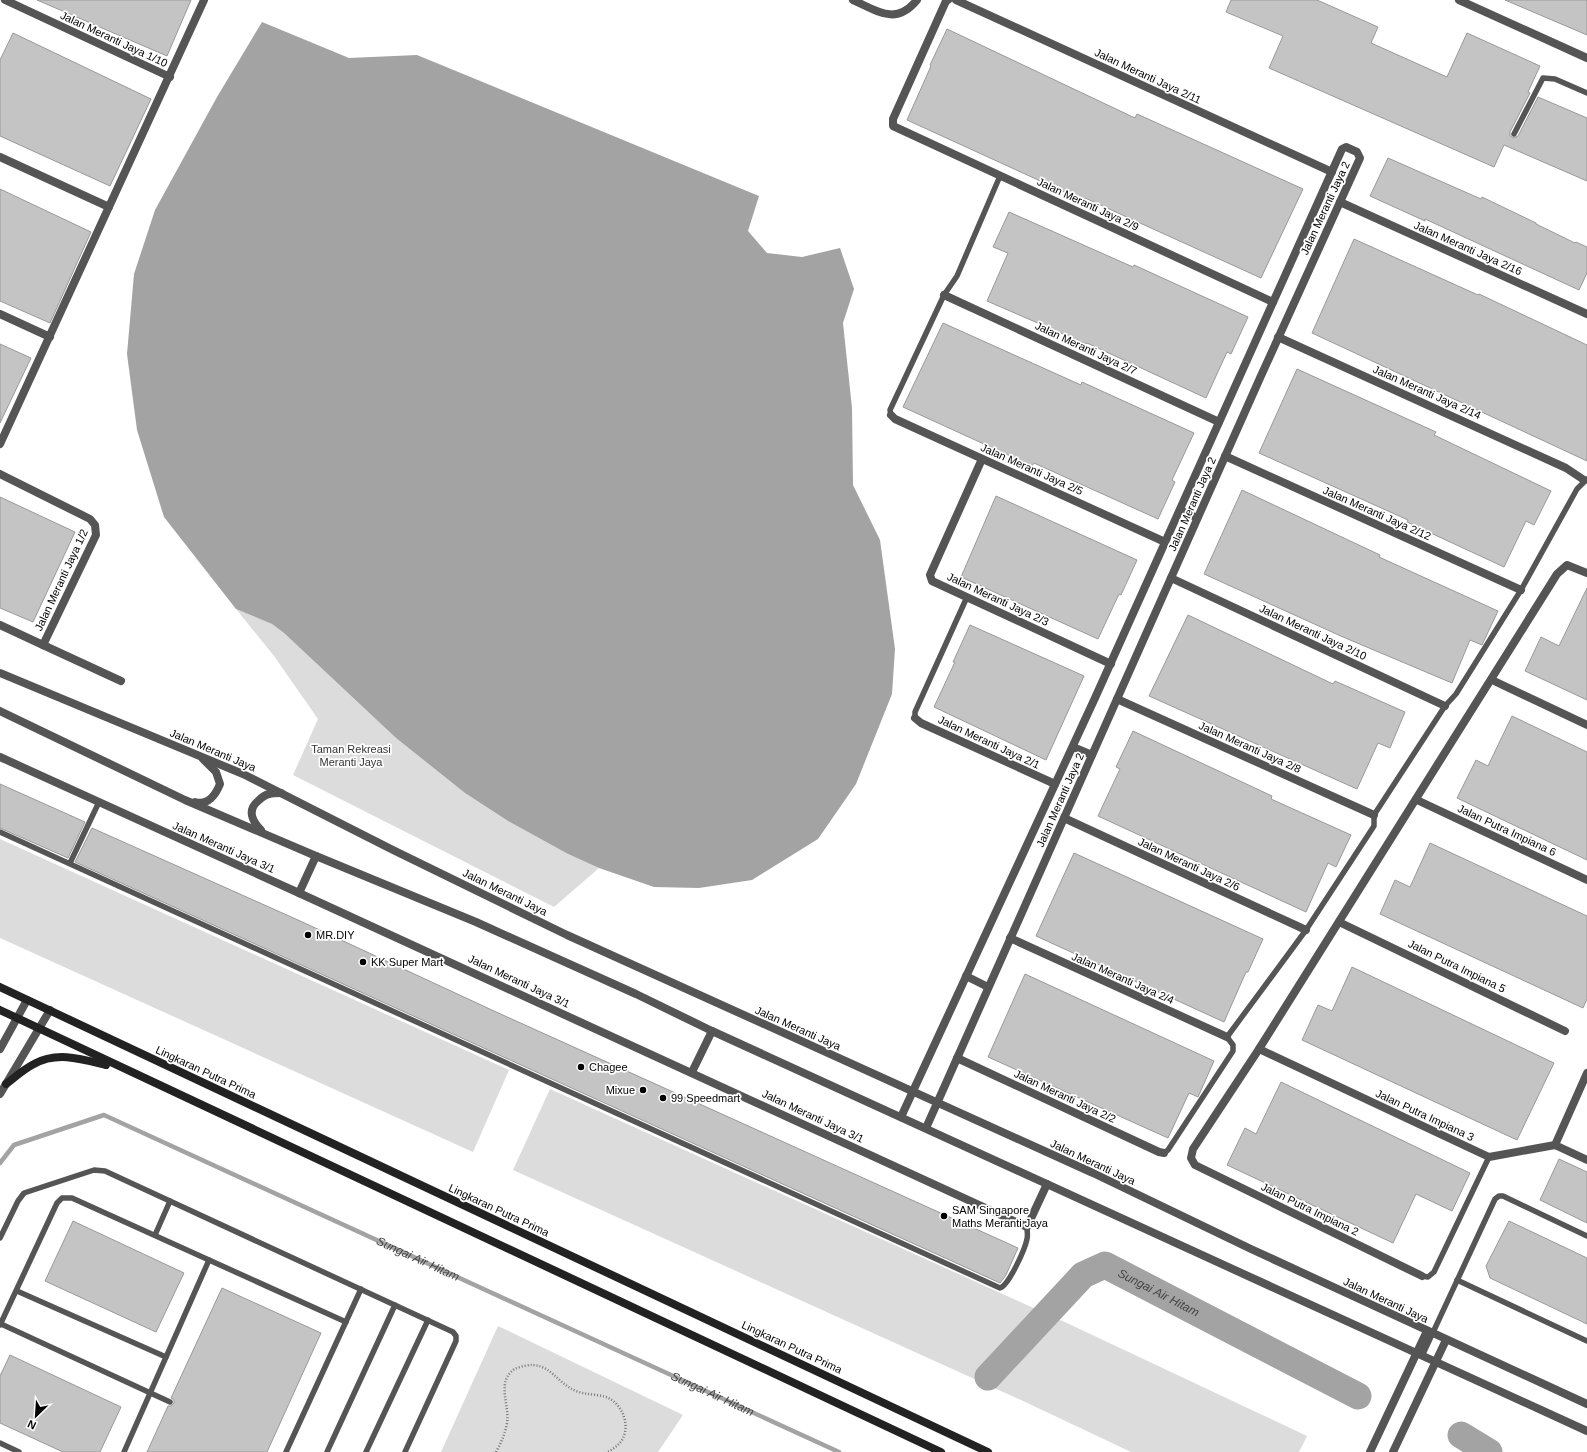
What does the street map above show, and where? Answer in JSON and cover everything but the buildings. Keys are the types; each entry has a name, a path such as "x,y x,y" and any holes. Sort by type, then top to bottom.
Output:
{"main road":[{"name":"Lingkaran Putra Prima","path":"0,987 988,1452"},
{"path":"0,1010 124,1070 941,1452"},
{"path":"6,1084 33,1064 47,1058 72,1057 124,1070"}],"street":[{"name":"Jalan Meranti Jaya 1/10","path":"5,0 170,77"},
{"path":"0,444 170,77 204,0"},
{"path":"853,0 886,15 900,14 913,5 917,0"},
{"name":"Jalan Meranti Jaya 2/9","path":"948,0 946,1 893,119 893,126 1273,302"},
{"name":"Jalan Meranti Jaya 2/11","path":"956,0 1332,172"},
{"path":"1462,0 1587,58"},
{"name":"Jalan Meranti Jaya 2","path":"901,1117 1111,664 1342,150 1346,147 1357,152 1360,158 1197,518 926,1128"},
{"path":"0,157 109,208"},
{"name":"Jalan Meranti Jaya 2/16","path":"1340,202 1587,314"},
{"name":"Jalan Meranti Jaya 2/7","path":"944,295 1219,422"},
{"path":"0,314 50,337"},
{"name":"Jalan Meranti Jaya 2/14","path":"1278,337 1566,468 1586,479"},
{"name":"Jalan Meranti Jaya 2/5","path":"891,415 895,419 1165,542"},
{"name":"Jalan Meranti Jaya 2/12","path":"1225,456 1521,590"},
{"name":"Jalan Meranti Jaya 2/3","path":"982,459 930,575 932,581 1111,664"},
{"name":"Jalan Meranti Jaya 1/2","path":"0,474 90,519 96,525 96,535 43,646 0,625"},
{"path":"1180,510 1197,518"},
{"path":"1259,1049 1417,800 1557,574 1566,565 1587,572"},
{"name":"Jalan Meranti Jaya 2/10","path":"1171,578 1445,706"},
{"path":"43,646 121,681"},
{"name":"Jalan Meranti Jaya","path":"0,673 200,755 282,793 393,850 567,935 1093,1173 1251,1249 1587,1404"},
{"path":"1492,680 1587,725"},
{"name":"Jalan Meranti Jaya 2/8","path":"1117,699 1374,815"},
{"path":"0,712 185,800 476,922 636,994 712,1031 1587,1431"},
{"name":"Jalan Meranti Jaya 2/1","path":"915,718 920,723 1055,784"},
{"path":"1073,746 1092,755"},
{"path":"185,800 199,804 208,801 216,795 220,784 216,772 200,755"},
{"name":"Jalan Meranti Jaya 3/1","path":"0,757 692,1072 1027,1227"},
{"path":"266,835 255,824 251,812 254,805 267,794 282,793"},
{"name":"Jalan Putra Impiana 6","path":"1417,800 1587,880"},
{"name":"Jalan Meranti Jaya 2/6","path":"1064,818 1306,930"},
{"path":"299,893 316,856"},
{"name":"Jalan Putra Impiana 5","path":"1339,922 1565,1031"},
{"name":"Jalan Meranti Jaya 2/4","path":"1010,938 1227,1037"},
{"path":"966,976 988,987"},
{"path":"0,1049 27,1000"},
{"path":"0,1094 50,1010"},
{"path":"692,1072 712,1031"},
{"name":"Jalan Putra Impiana 3","path":"1259,1049 1489,1157"},
{"name":"Jalan Putra Impiana 2","path":"1259,1049 1193,1149 1191,1158 1195,1165 1422,1276"},
{"name":"Jalan Meranti Jaya 2/2","path":"957,1058 1152,1149 1164,1153"},
{"path":"1555,1145 1587,1073"},
{"path":"1489,1157 1555,1145 1587,1160"},
{"path":"1027,1227 1047,1184"},
{"path":"1370,1452 1429,1332"},
{"path":"1393,1452 1446,1340"}],"lane":[{"path":"1514,134 1543,78 1555,79 1587,93"},
{"path":"891,415 890,410 944,295 957,276 1000,176"},
{"path":"1164,1153 1168,1150 1233,1051 1233,1045 1227,1037 1306,930 1374,826 1374,815 1445,706 1456,694 1521,590 1574,494 1586,479"},
{"path":"915,718 915,712 967,597"},
{"path":"70,863 99,802"},
{"path":"0,832 1000,1288 1007,1284 1018,1262 1027,1241 1027,1227"},
{"path":"1422,1276 1428,1277 1434,1272 1489,1157"},
{"path":"0,1238 18,1201 24,1193 94,1170 105,1171 453,1332 456,1336 456,1341 405,1452"},
{"path":"1429,1332 1457,1280 1495,1198 1499,1196 1508,1198 1587,1236"},
{"path":"170,1402 0,1325 57,1203 62,1198 72,1198 346,1322"},
{"path":"155,1235 170,1201"},
{"path":"124,1452 209,1260"},
{"path":"1457,1280 1587,1341"},
{"path":"286,1452 361,1289"},
{"path":"17,1290 166,1357"},
{"path":"327,1452 395,1305"},
{"path":"366,1452 428,1320"},
{"path":"0,1443 19,1452"}],"path":[{"path":"496,1452 504,1436 507,1423 508,1413 505,1400 507,1378 512,1371 520,1366 534,1364 542,1366 568,1386 579,1392 607,1397 615,1402 622,1411 626,1422 626,1431 622,1441 608,1452"}],"green space":[{"name":"Taman Rekreasi Meranti Jaya","path":"236,609 272,624 284,633 396,738 465,793 508,821 568,854 599,868 554,907 293,775 318,719 274,656"},
{"path":"0,839 509,1070 473,1152 0,938"},
{"path":"550,1089 1069,1324 1307,1436 1299,1452 1131,1452 1021,1400 513,1170"},
{"path":"498,1326 683,1415 658,1452 441,1452"}],"shaded area":[{"path":"262,22 349,58 417,55 759,196 748,231 767,253 802,257 840,248 854,289 843,323 852,408 853,485 880,540 895,649 892,694 856,784 818,839 752,880 699,888 654,887 599,868 568,854 508,821 465,793 396,738 284,633 272,624 236,609 164,517 137,430 127,354 134,274 155,210 217,97"}],"waterway":[{"name":"Sungai Air Hitam","path":"0,1163 14,1145 104,1115 839,1452"},
{"name":"Sungai Air Hitam","path":"988,1377 1083,1275 1105,1265 1358,1396"},
{"name":"Sungai Air Hitam","path":"1461,1435 1489,1452"}],"place":[{"name":"MR.DIY","path":"308,935"},
{"name":"KK Super Mart","path":"363,962"},
{"name":"Chagee","path":"581,1067"},
{"name":"Mixue","path":"643,1090"},
{"name":"99 Speedmart","path":"663,1098"},
{"name":"SAM Singapore Maths Meranti Jaya","path":"944,1216"}]}
